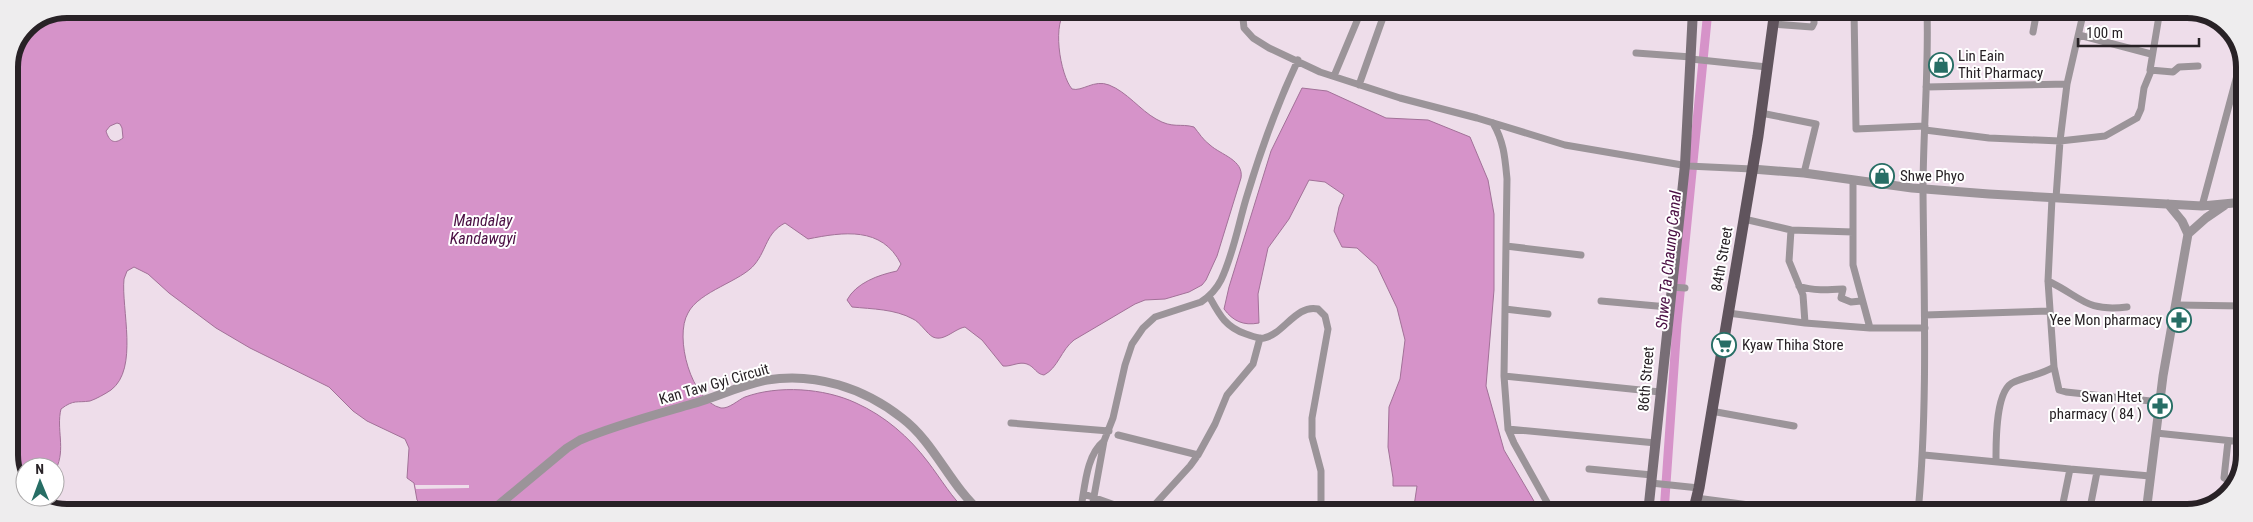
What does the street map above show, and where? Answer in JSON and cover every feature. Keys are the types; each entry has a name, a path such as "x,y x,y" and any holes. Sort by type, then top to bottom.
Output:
{"main road":[{"name":"86th Street","path":"1650,504 1654,480 1668,307 1674,287 1687,165 1693,59 1693,18"},
{"name":"84th Street","path":"1695,504 1744,220 1773,18"}],"street":[{"path":"1243,18 1244,28 1253,38 1269,48 1334,76 1408,101 1493,123 1565,145 1687,165 1804,173 1923,189 2202,206 2235,203"},
{"path":"1334,76 1359,18"},
{"path":"1359,85 1383,18"},
{"path":"1773,24 1812,27 1814,18"},
{"path":"1854,18 1856,129 1925,128 1989,138 2060,141 2105,136 2137,118 2141,109 2144,88 2151,71 2151,54 2154,48 2159,18"},
{"path":"1919,504 1924,455 1925,315 1923,189 1927,18"},
{"path":"2033,32 2036,18"},
{"path":"2082,18 2067,84 2054,198 2048,281 2054,367 2059,390 2160,402"},
{"path":"2079,35 2151,54"},
{"path":"1636,53 1767,67"},
{"path":"1093,504 1104,441 1109,431 1128,353 1143,328 1162,313 1190,306 1209,296 1222,277 1246,198 1280,100 1298,60"},
{"path":"2151,71 2174,72 2179,67 2198,66"},
{"path":"2202,206 2235,83"},
{"path":"1926,88 2067,84"},
{"path":"1761,113 1816,124 1804,173"},
{"path":"1493,123 1504,150 1507,179 1504,376 1508,429 1548,504"},
{"path":"1853,181 1853,265 1861,301 1870,328"},
{"path":"2148,504 2150,476 2168,347 2177,305 2188,234 2182,221 2168,204"},
{"path":"2188,234 2225,205"},
{"path":"1744,220 1791,230 1853,232"},
{"path":"1791,230 1789,262 1803,296 1805,323"},
{"path":"1506,246 1581,255"},
{"path":"2048,281 2079,300 2094,306 2110,309 2127,307"},
{"path":"1799,286 1813,291 1829,288 1843,289 1841,298 1852,302 1861,301"},
{"path":"1674,287 1685,288"},
{"path":"1209,296 1225,324 1233,329 1260,338 1268,336 1308,309 1318,309 1327,321 1326,344 1312,418 1312,437 1322,480 1321,504"},
{"path":"1601,301 1668,307"},
{"path":"2177,305 2236,306"},
{"path":"1505,309 1548,314"},
{"path":"1925,315 2050,311"},
{"path":"1728,313 1805,323 1870,328 1925,328"},
{"path":"1156,504 1198,455 1215,424 1227,395 1253,364 1260,338"},
{"path":"1996,461 1997,427 2004,389 2013,382 2038,375 2054,367"},
{"path":"1504,376 1660,392"},
{"name":"Kan Taw Gyi Circuit","path":"500,504 567,448 580,440 747,386 782,379 842,385 887,407 904,419 948,476 974,504"},
{"path":"1711,411 1794,426"},
{"path":"1011,423 1109,431"},
{"path":"1508,429 1656,444"},
{"path":"2156,433 2236,442"},
{"path":"1118,435 1198,455"},
{"path":"1082,504 1092,457 1096,447 1104,441"},
{"path":"2228,441 2224,478 2229,479"},
{"path":"1924,455 2150,476"},
{"path":"1589,469 1654,480 1698,493 1760,504"},
{"path":"2063,504 2070,469"},
{"path":"2091,504 2097,472"},
{"path":"1084,494 1120,504"}],"water":[{"name":"Mandalay Kandawgyi","path":"57,18 1062,18 1059,48 1064,72 1072,89 1080,89 1093,84 1104,84 1116,88 1150,115 1162,122 1194,127 1203,139 1215,149 1231,158 1241,172 1241,178 1217,256 1202,285 1189,292 1165,299 1145,300 1135,304 1074,340 1053,368 1044,375 1024,363 1003,366 982,340 965,327 945,337 937,338 933,337 916,321 899,313 852,307 847,300 856,289 875,277 897,271 901,264 893,252 883,243 860,235 835,235 808,239 785,223 770,236 759,258 749,270 701,298 688,313 684,324 684,352 694,381 701,394 710,403 724,408 745,397 758,393 801,390 830,394 856,403 877,414 905,436 921,453 960,504 421,504 417,500 414,483 407,478 409,448 405,439 367,421 353,411 329,387 250,348 216,328 169,293 148,274 134,267 127,271 124,279 127,353 124,368 119,380 111,390 98,398 72,403 61,409 60,457 18,457 18,57 26,39 32,32 39,26","holes":["117,123 120,124 123,138 112,141 106,131 110,126"]},
{"path":"1302,88 1327,91 1386,118 1428,120 1470,137 1488,180 1494,214 1494,290 1486,386 1504,450 1536,504 1414,504 1417,486 1393,486 1388,447 1389,407 1400,379 1405,340 1397,308 1377,266 1357,248 1342,247 1334,231 1339,207 1344,195 1325,182 1309,180 1289,219 1268,248 1258,294 1259,323 1248,324 1239,322 1224,309 1271,151"}],"pier":[{"path":"415,485 469,485 469,488 416,489"}],"waterway":[{"name":"Shwe Ta Chaung Canal","path":"1665,504 1677,324 1707,18"}],"place":[{"name":"Lin Eain Thit Pharmacy","path":"1941,65"},
{"name":"Shwe Phyo","path":"1882,176"},
{"name":"Yee Mon pharmacy","path":"2179,320"},
{"name":"Kyaw Thiha Store","path":"1724,345"},
{"name":"Swan Htet pharmacy ( 84 )","path":"2160,406"}]}
